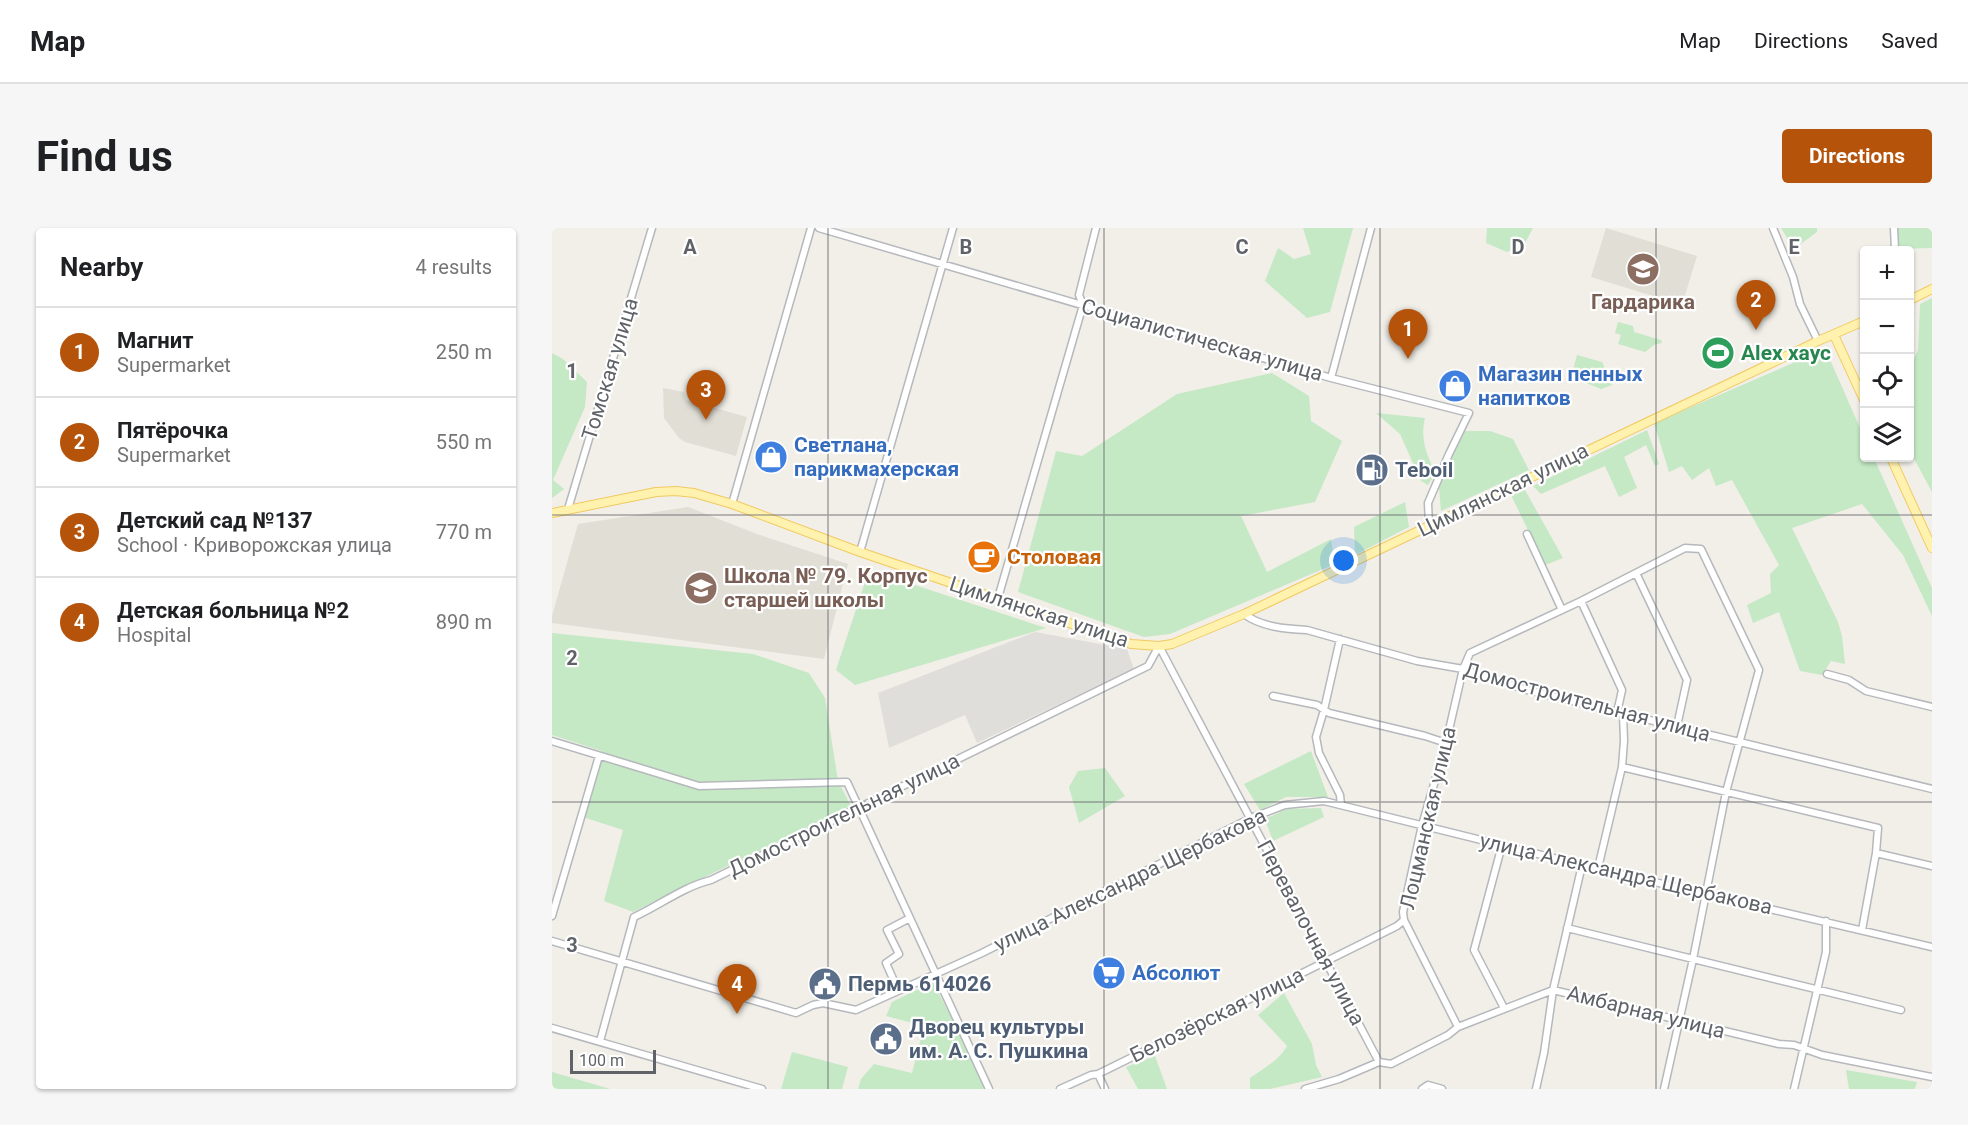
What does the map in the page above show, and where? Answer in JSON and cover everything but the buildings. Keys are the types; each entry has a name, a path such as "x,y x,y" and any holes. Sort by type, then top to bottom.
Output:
{"main road":[{"path":"1914,298 1932,289"},
{"name":"Цимлянская улица","path":"552,513 656,492 694,493 732,504 860,552 1131,644 1159,646 1183,640 1244,614 1860,323"},
{"path":"1833,335 1860,392"},
{"path":"1893,462 1932,548"}],"street":[{"name":"Томская улица","path":"568,509 652,228"},
{"path":"732,504 811,228"},
{"name":"Социалистическая улица","path":"819,228 1331,378 1469,413 1428,503 1429,526"},
{"path":"860,552 952,228"},
{"path":"998,598 1083,305 1079,295 1096,228"},
{"path":"1331,378 1338,362 1371,228"},
{"path":"1773,228 1793,277 1800,304 1818,341"},
{"path":"1894,228 1895,246"},
{"path":"1527,534 1562,610"},
{"path":"1463,669 1470,653 1581,601 1685,548 1701,549 1759,670 1726,792 1707,894 1664,1089"},
{"path":"1636,573 1688,680 1677,726"},
{"path":"1581,601 1623,690 1620,713 1624,741 1622,767 1598,868"},
{"name":"Домостроительная улица","path":"1244,614 1253,620 1288,629 1307,630 1417,662 1463,669 1527,690 1932,789"},
{"path":"1340,639 1316,737 1319,753 1340,795 1341,805"},
{"name":"Домостроительная улица","path":"600,1041 634,917 697,884 711,880 859,809 1148,666 1159,646"},
{"name":"Перевалочная улица","path":"1159,646 1379,1062"},
{"name":"Лоцманская улица","path":"1458,1027 1404,920 1403,912 1422,825 1446,743 1463,669"},
{"path":"1827,674 1849,680 1866,691 1932,707"},
{"path":"1273,696 1317,705 1324,710 1446,743"},
{"path":"552,741 699,786 847,782 989,1089"},
{"path":"552,916 599,756"},
{"path":"1622,767 1878,828 1876,854 1862,930"},
{"name":"улица Александра Щербакова","path":"552,941 796,1013 823,1003 856,1010 982,953 1251,818 1285,805 1324,801 1582,865 1932,946"},
{"path":"1502,845 1474,950 1504,1008"},
{"path":"1876,854 1932,866"},
{"path":"1536,1089 1553,990 1582,865"},
{"path":"898,990 886,963 899,954 887,930 910,918"},
{"name":"Белозёрская улица","path":"1060,1089 1098,1074 1397,926 1404,920"},
{"path":"1794,1089 1826,952 1827,921"},
{"path":"1567,928 1901,1010"},
{"name":"Амбарная улица","path":"1305,1089 1379,1062 1391,1065 1448,1035 1458,1027 1553,990 1779,1044 1804,1047 1822,1055 1932,1077"},
{"path":"552,1028 762,1089"},
{"path":"1098,1074 1105,1089"},
{"path":"1422,1089 1428,1085 1442,1089"}],"shaded area":[{"name":"Гардарика","path":"1606,228 1697,256 1682,305 1591,277"},
{"path":"663,388 684,392 686,400 747,417 736,456 685,442 679,438 664,418"},
{"name":"Школа № 79. Корпус старшей школы","path":"688,507 757,534 848,564 824,659 552,623 578,524"},
{"path":"1035,632 1127,649 1134,669 977,743 965,715 889,748 878,693"}],"green space":[{"path":"1303,228 1353,228 1330,312 1307,318 1265,281 1278,248 1294,259 1311,254"},
{"path":"1487,228 1533,228 1524,245 1507,252 1486,243"},
{"path":"1781,228 1817,228 1817,232 1794,249"},
{"path":"1897,228 1932,228 1932,248 1897,246"},
{"path":"1932,298 1932,492 1914,458 1914,359 1918,350 1920,304"},
{"path":"1618,322 1633,326 1634,332 1661,340 1662,343 1654,345 1645,352 1618,344 1621,335 1615,333"},
{"path":"552,353 563,359 587,382 585,407 553,480 564,489 552,498"},
{"path":"1814,354 1831,362 1860,428 1860,462 1876,462 1932,588 1932,616 1903,555 1862,504 1792,528 1838,622 1845,664 1831,661 1822,675 1800,671 1779,612 1753,623 1747,605 1771,593 1770,574 1779,565 1732,480 1716,486 1709,468 1692,480 1682,466 1669,472 1654,423"},
{"path":"1577,355 1602,362 1606,371 1582,381 1573,378"},
{"path":"1272,373 1309,396 1311,421 1342,441 1315,502 1241,516 1267,572 1331,539 1335,564 1170,634 1144,637 1018,592 1056,451 1082,456 1177,394"},
{"path":"1607,373 1612,385 1601,389 1584,382"},
{"path":"1376,413 1425,418 1423,432 1425,446 1436,472 1428,485 1421,481 1400,434"},
{"path":"1647,430 1659,464 1655,466 1646,445 1624,457 1637,488 1619,497 1605,466 1541,494 1533,486"},
{"path":"1464,431 1490,431 1513,439 1529,470 1441,511 1439,488"},
{"path":"1525,490 1563,558 1545,565 1511,495"},
{"path":"1405,502 1409,527 1355,555 1354,527"},
{"path":"869,570 1046,628 855,685 836,670"},
{"path":"552,633 753,654 809,673 825,698 838,781 851,806 633,912 604,901 623,830 583,817 602,751 552,735"},
{"path":"1311,751 1328,797 1286,797 1260,810 1244,784"},
{"path":"1105,768 1125,796 1079,823 1069,787 1078,771"},
{"path":"1321,808 1324,817 1273,841 1265,819 1287,809"},
{"path":"933,982 988,1089 858,1089 861,1079 874,1064 912,1073 924,1026 886,1016 892,1002"},
{"path":"1284,993 1312,1044 1316,1065 1322,1077 1270,1089 1250,1089 1250,1078 1275,1060 1287,1046 1258,1015"},
{"path":"792,1052 848,1067 842,1089 781,1089"},
{"path":"1155,1056 1167,1089 1138,1089 1126,1067"},
{"path":"1846,1070 1917,1082 1915,1089 1849,1089"},
{"path":"552,1072 610,1089 552,1089"}],"place":[{"name":"Гардарика","path":"1643,269"},
{"name":"Пятёрочка","path":"1756,330"},
{"name":"Alex хаус","path":"1718,353"},
{"name":"Магнит","path":"1408,359"},
{"name":"Магазин пенных напитков","path":"1455,386"},
{"name":"Детский сад №137","path":"706,420"},
{"name":"Светлана, парикмахерская","path":"771,457"},
{"name":"Teboil","path":"1372,470"},
{"name":"Столовая","path":"984,557"},
{"name":"Школа № 79. Корпус старшей школы","path":"701,588"},
{"name":"Абсолют","path":"1109,973"},
{"name":"Пермь 614026","path":"825,984"},
{"name":"Детская больница №2","path":"737,1014"},
{"name":"Дворец культуры им. А. С. Пушкина","path":"886,1039"}]}
